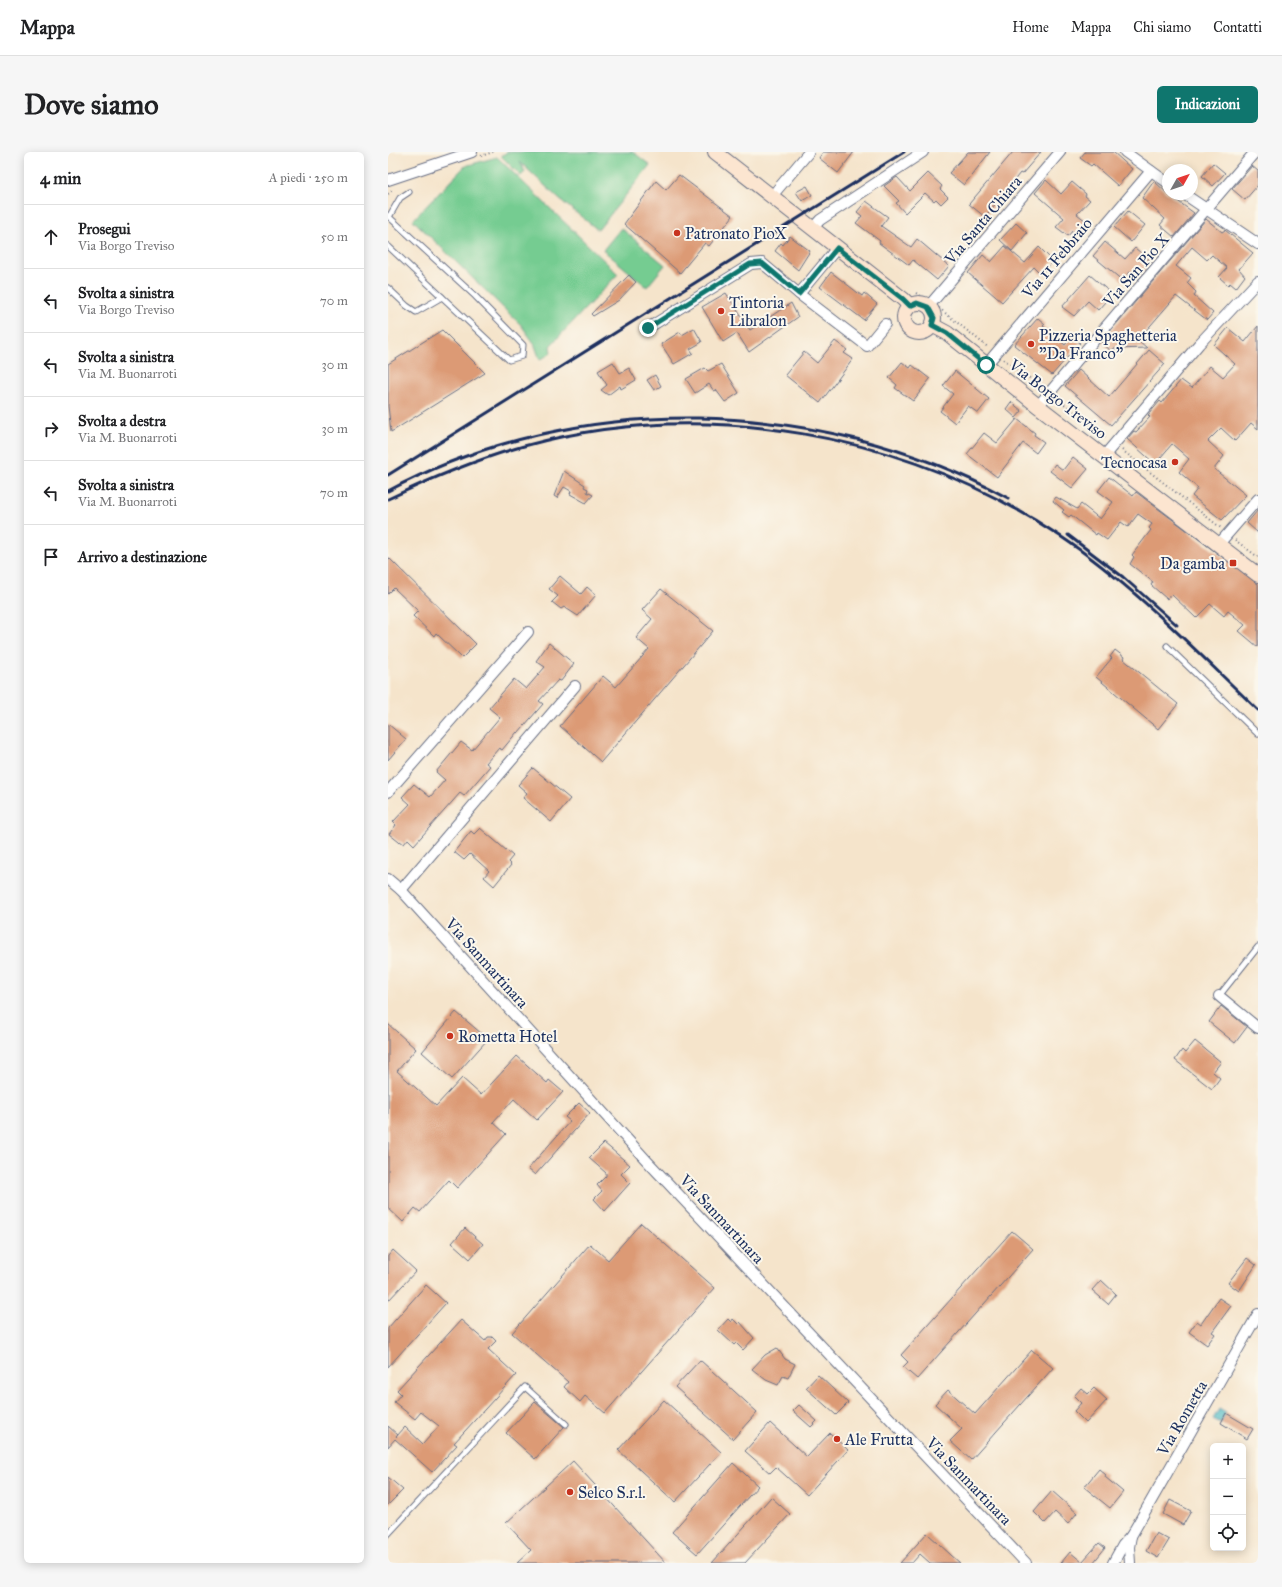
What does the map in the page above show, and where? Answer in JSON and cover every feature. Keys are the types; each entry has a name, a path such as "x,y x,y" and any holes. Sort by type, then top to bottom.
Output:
{"street":[{"path":"388,180 472,152"},
{"path":"715,152 910,306"},
{"path":"771,197 809,152"},
{"path":"812,229 820,220 923,152"},
{"name":"Via Santa Chiara","path":"928,307 1060,152"},
{"path":"1125,152 1162,179"},
{"name":"Via San Pio X","path":"1038,406 1256,152"},
{"name":"Via 11 Febbraio","path":"986,365 1151,171"},
{"path":"1193,200 1258,244"},
{"path":"799,294 837,248"},
{"path":"648,328 750,264 762,263 799,294 867,346 885,324"},
{"path":"1104,456 1199,344 1258,281"},
{"path":"917,303 928,307 934,318 932,325 925,332 921,333 908,329 904,317 910,306 917,303"},
{"name":"Via Borgo Treviso","path":"932,325 947,333 1038,406 1258,575"},
{"path":"1218,545 1258,499"},
{"path":"388,792 528,632"},
{"path":"400,890 575,686"},
{"name":"Via Sanmartinara","path":"388,879 400,890 647,1161 1026,1563"},
{"path":"1219,996 1258,1028"},
{"name":"Via Rometta","path":"1113,1563 1123,1545 1131,1536 1258,1314"},
{"name":"Via Rometta","path":"1130,1563 1129,1546 1131,1536"}],"lane":[{"path":"388,246 509,360 522,356 523,345 500,320 389,216 400,198 409,192"},
{"path":"388,288 407,306 416,312 442,297"},
{"path":"1167,646 1258,734"},
{"path":"1219,996 1258,947"},
{"path":"388,1534 525,1387 566,1424"}],"green space":[{"path":"507,152 633,152 650,165 598,230 559,199 520,162 525,172 521,176 501,156"},
{"path":"497,157 618,274 550,346 551,353 540,360 534,343 521,325 413,220 465,166"},
{"path":"621,228 665,265 647,287 603,250"}],"water":[{"path":"1219,1409 1226,1413 1221,1423 1213,1419"}],"building":[{"path":"823,152 854,152 838,173 819,158"},
{"path":"968,152 990,152 964,185 949,173"},
{"path":"1013,152 1041,152 1022,174 1020,173 985,217 969,204"},
{"path":"1085,152 1113,152 1132,169 1118,186 1093,164 1091,166 1080,158"},
{"path":"1213,163 1225,173 1213,186 1202,176"},
{"path":"1252,166 1258,171 1258,185 1245,200 1232,189"},
{"path":"928,173 942,186 940,189 948,197 941,204 936,199 934,201 925,193 905,213 896,203 899,201 884,186 897,177 910,191"},
{"name":"Patronato PioX","path":"679,175 733,216 709,246 705,243 680,273 624,224 656,181 666,190"},
{"path":"1046,180 1061,194 1072,182 1086,194 1085,196 1090,200 1077,214 1086,221 1075,234 1072,231 1068,236 1056,227 1064,218 1035,193"},
{"path":"1154,181 1162,188 1162,200 1176,200 1194,213 1174,237 1160,225 1165,219 1142,198"},
{"path":"807,186 812,195 802,201 796,192"},
{"path":"866,201 888,217 881,226 911,247 917,239 949,266 937,280 913,260 909,265 879,243 880,241 856,223 862,216 857,212"},
{"path":"1128,211 1145,225 1131,242 1114,227"},
{"path":"1206,219 1222,232 1225,230 1253,253 1239,269 1245,276 1236,288 1230,283 1228,285 1219,277 1227,268 1212,255 1207,260 1192,247 1176,266 1191,278 1187,283 1196,292 1194,296 1213,313 1207,320 1176,296 1138,340 1147,348 1113,349 1111,351 1101,342"},
{"path":"1016,223 1027,233 1012,251 1000,240"},
{"path":"790,236 810,251 798,270 775,251 781,243 783,245"},
{"path":"1105,242 1125,259 1135,248 1152,262 1138,279 1130,272 1123,281 1093,256"},
{"path":"1005,246 1025,263 1039,247 1053,261 1041,274 1034,267 1002,302 968,273 983,255 991,262"},
{"path":"831,272 862,296 864,293 877,304 864,320 820,287"},
{"path":"629,275 636,282 619,300 593,316 591,314"},
{"path":"1090,275 1112,294 1098,310 1088,301 1074,316 1062,307"},
{"path":"726,293 750,330 791,303 798,317 749,352 737,333 723,342 702,307"},
{"path":"1038,318 1045,324 1043,326 1065,345 1072,336 1080,343 1052,375 1014,345"},
{"path":"1258,326 1258,429 1251,423 1235,441 1221,428 1208,441 1224,456 1214,469 1246,495 1222,520 1192,496 1198,488 1179,472 1189,459 1172,444 1155,464 1127,439 1150,417 1148,415 1160,401 1162,403 1181,380 1192,388 1210,366 1223,377 1235,364 1214,345 1228,328 1245,342"},
{"path":"694,328 702,342 690,349 693,353 674,364 661,344 680,332 682,335"},
{"path":"442,330 485,373 391,432 388,406 388,364"},
{"path":"835,341 847,350 844,353 853,359 820,403 785,375 804,352 817,363"},
{"path":"1149,350 1165,364 1111,425 1065,386 1079,370 1109,397"},
{"path":"613,362 620,373 629,368 636,380 621,389 620,386 608,395 601,390 607,385 598,371"},
{"path":"902,362 910,368 912,365 930,379 913,401 895,388 897,385 889,378"},
{"path":"721,364 739,393 725,402 716,390 714,391 709,384 695,393 686,379 705,368 708,371"},
{"path":"955,371 989,399 978,413 968,406 955,423 940,411 953,394 943,386"},
{"path":"655,375 661,386 654,390 647,380"},
{"path":"1011,402 1022,411 1016,418 1006,409"},
{"path":"1017,419 1044,442 1036,453 1023,443 997,477 967,454 984,433 997,443"},
{"path":"1073,457 1088,469 1072,488 1050,471 1055,464 1063,470"},
{"path":"564,471 585,485 584,487 588,489 587,492 593,495 586,503 570,494 571,491 564,487 557,498 554,496"},
{"path":"1109,477 1133,496 1136,492 1258,584 1258,647 1239,631 1245,625 1228,611 1224,616 1210,604 1196,618 1171,594 1167,599 1151,585 1153,582 1130,564 1134,557 1132,555 1151,530 1149,528 1152,524 1138,514 1128,527 1121,522 1107,540 1097,533 1096,535 1071,515 1069,517 1062,512 1064,510 1053,501 1056,497 1077,509 1081,504 1100,519 1113,502 1098,491"},
{"path":"1258,510 1258,533 1247,523"},
{"path":"388,557 476,644 462,658 436,633 434,636 413,616 418,611 394,588 388,594"},
{"path":"560,576 581,594 587,587 596,595 578,616 564,607 561,609 552,602 558,596 549,589"},
{"path":"661,589 713,631 601,762 560,726 603,676 616,687 649,649 636,638 652,619 642,610"},
{"path":"549,643 574,664 561,681 558,680 539,701 543,704 518,733 517,732 502,750 499,748 486,763 490,766 464,796 460,793 414,845 408,839 404,844 400,841 399,842 389,834 396,825 393,822 410,804 402,797 414,784 430,797 445,780 436,772 461,742 472,750 500,717 489,708 514,679 526,689 545,667 536,661"},
{"path":"1115,650 1124,657 1123,659 1178,704 1158,729 1096,677 1112,658 1110,657"},
{"path":"388,724 406,739 388,760"},
{"path":"533,768 570,799 551,822 523,798 527,793 518,785"},
{"path":"480,828 513,856 508,862 511,865 494,886 484,877 489,871 470,854 464,860 454,852 471,831 474,834"},
{"path":"1221,1006 1247,1027 1235,1043 1209,1022"},
{"path":"456,1012 488,1039 452,1079 422,1052"},
{"path":"388,1024 416,1049 397,1071 436,1106 462,1078 481,1095 517,1056 547,1083 549,1080 563,1092 537,1120 514,1099 493,1122 506,1134 457,1188 449,1180 420,1212 415,1208 403,1222 388,1208"},
{"path":"1195,1041 1221,1062 1213,1072 1220,1078 1212,1089 1175,1060 1182,1050 1185,1053"},
{"path":"579,1103 590,1113 535,1175 528,1169 570,1121 565,1117"},
{"path":"604,1143 630,1165 621,1174 630,1183 605,1211 594,1199 602,1191 597,1185 606,1176 606,1173 589,1158"},
{"path":"641,1223 715,1288 605,1413 585,1396 580,1402 564,1387 568,1382 512,1333 590,1244 608,1260"},
{"path":"465,1228 483,1244 470,1259 452,1243"},
{"path":"1012,1231 1033,1249 917,1379 903,1367 908,1362 901,1355"},
{"path":"393,1250 416,1271 388,1301 388,1256"},
{"path":"1247,1258 1256,1265 1239,1291 1228,1283"},
{"path":"1101,1280 1116,1294 1108,1304 1092,1290"},
{"path":"426,1285 446,1303 388,1367 388,1328"},
{"path":"1219,1298 1231,1306 1212,1332 1215,1334 1207,1345 1189,1332 1197,1321 1201,1324"},
{"path":"728,1319 731,1322 733,1319 738,1324 740,1322 754,1338 743,1350 736,1343 734,1345 718,1330"},
{"path":"461,1320 485,1341 488,1337 492,1337 496,1341 488,1349 516,1375 454,1443 457,1445 432,1472 395,1439 388,1447 388,1426 398,1435 405,1427 423,1444 439,1426 421,1412 415,1419 394,1402 401,1394 397,1390"},
{"path":"777,1348 785,1359 795,1364 788,1378 783,1376 778,1385 766,1380 752,1369 765,1355"},
{"path":"1032,1350 1053,1368 971,1460 950,1441 962,1429 935,1404 948,1390 975,1414"},
{"path":"700,1360 757,1412 733,1439 675,1387"},
{"path":"818,1375 848,1403 836,1415 806,1388"},
{"path":"1081,1388 1088,1394 1094,1388 1107,1400 1086,1423 1074,1411 1081,1403 1074,1396"},
{"path":"664,1400 721,1452 675,1502 618,1450"},
{"path":"535,1402 564,1427 535,1459 506,1433"},
{"path":"799,1405 817,1421 811,1427 793,1411"},
{"path":"1226,1413 1253,1429 1247,1439 1221,1423"},
{"path":"770,1423 807,1457 830,1433 848,1450 807,1495 776,1467 770,1473 745,1451"},
{"name":"Selco S.r.l.","path":"573,1461 666,1563 517,1563 531,1550 506,1523"},
{"path":"733,1463 758,1486 697,1554 672,1532"},
{"path":"1099,1469 1106,1475 1105,1477 1123,1492 1110,1508 1084,1487"},
{"path":"388,1477 403,1490 388,1505"},
{"path":"1052,1491 1077,1513 1068,1524 1055,1512 1045,1523 1034,1512"},
{"path":"771,1497 790,1514 745,1563 712,1563"},
{"path":"1170,1500 1191,1511 1183,1525 1163,1514"},
{"path":"927,1533 960,1563 930,1563 920,1554 912,1563 900,1563"},
{"path":"1156,1533 1169,1540 1158,1558 1146,1551"},
{"path":"1099,1543 1105,1548 1093,1563 1061,1563 1070,1552 1082,1562"}],"railway":[{"path":"388,475 904,152"},
{"path":"388,491 461,458 539,435 618,421 699,418 779,424 859,440 935,464 1008,498"},
{"path":"388,499 438,476 489,457 524,446 592,431 662,424 732,425 802,434 870,449 937,471 1000,501 1060,536 1113,575 1187,641 1258,710"},
{"path":"1068,535 1123,577 1177,625"}],"place":[{"name":"Patronato PioX","path":"677,233"},
{"name":"Tintoria Libralon","path":"721,311"},
{"name":"Pizzeria Spaghetteria \"Da Franco\"","path":"1031,344"},
{"name":"Tecnocasa","path":"1175,462"},
{"name":"Da gamba","path":"1233,563"},
{"name":"Rometta Hotel","path":"450,1036"},
{"name":"Ale Frutta","path":"837,1439"},
{"name":"Selco S.r.l.","path":"570,1492"}],"route":[{"path":"648,328 750,264 762,263 799,294 837,248 910,306 917,303 928,307 934,318 932,325 947,333 986,365"}]}
